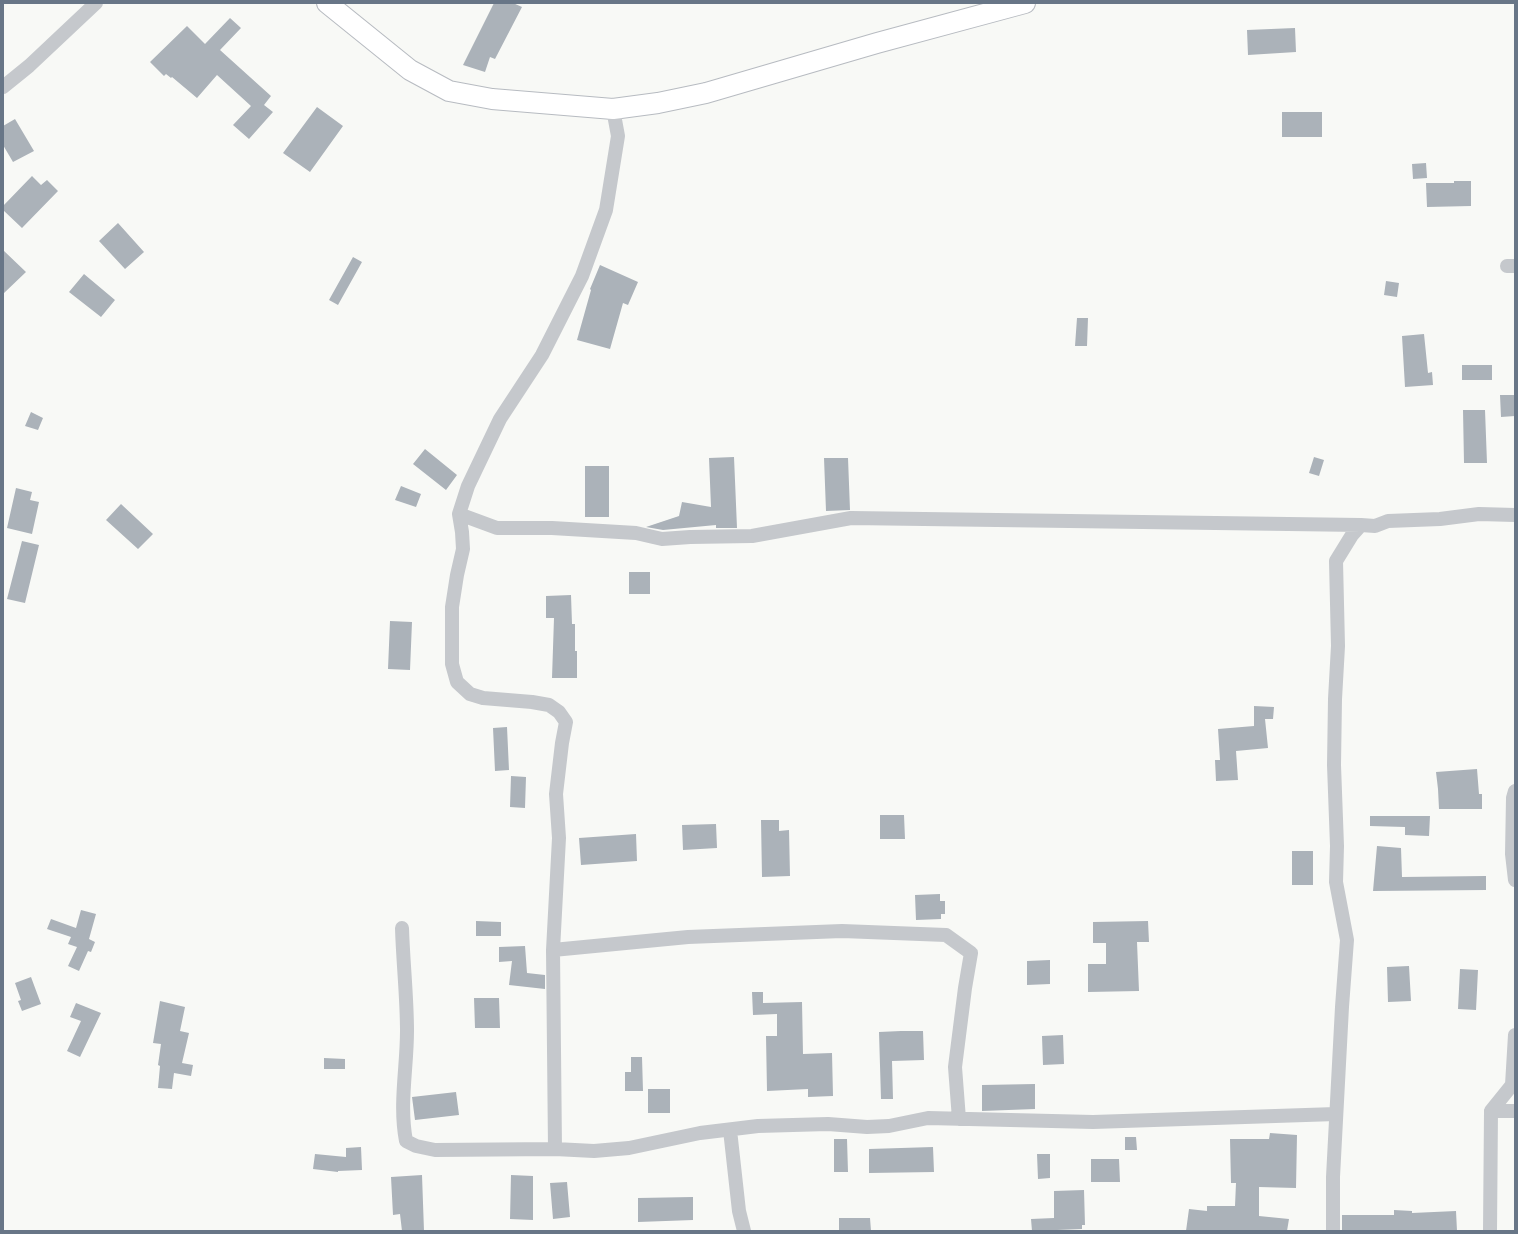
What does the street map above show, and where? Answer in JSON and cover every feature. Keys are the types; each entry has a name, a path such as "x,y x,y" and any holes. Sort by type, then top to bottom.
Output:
{"street":[{"path":"3,87 30,66 96,3"},
{"path":"327,3 410,70 449,91 492,100 613,109 658,103 706,93 877,43 1025,3"},
{"path":"555,1149 553,950 559,838 556,794 566,722 559,712 549,705 483,698 470,694 457,682 452,664 452,614 457,575 463,549 459,514 468,486 500,419 542,355 582,276 606,210 618,136 613,109"},
{"path":"459,514 497,528 552,528 636,533 662,539 752,536 851,518 1375,526 1388,521 1440,519 1479,514 1515,515"},
{"path":"1333,1231 1333,1176 1347,940 1336,882 1337,846 1334,766 1335,699 1338,646 1336,561 1352,535 1361,525"},
{"path":"1515,791 1513,798 1512,854 1515,880"},
{"path":"402,928 407,1032 402,1099 406,1141 416,1146 435,1150 555,1149 594,1151 629,1148 700,1133 758,1126 820,1124 867,1127 889,1126 928,1118 1093,1122 1336,1114"},
{"path":"553,950 688,938 842,931 946,935 971,953 955,1068 959,1119"},
{"path":"1490,1231 1491,1111 1512,1085 1515,1035"},
{"path":"1491,1111 1515,1111"},
{"path":"730,1130 739,1211 744,1231"}],"building":[{"path":"494,3 513,3 522,7 495,59 490,57 485,72 463,65"},
{"path":"230,18 241,28 220,50 271,96 264,105 273,112 249,139 233,125 251,106 217,75 197,98 172,77 171,78 166,74 164,76 150,62 187,26 205,44"},
{"path":"1295,28 1296,52 1248,55 1247,30"},
{"path":"317,107 343,126 310,172 283,153"},
{"path":"1282,112 1322,112 1322,137 1282,137"},
{"path":"15,119 34,151 13,162 3,145 3,126"},
{"path":"1426,163 1427,178 1413,179 1412,164"},
{"path":"32,176 41,185 47,180 58,191 22,228 3,210 3,206"},
{"path":"1454,181 1471,181 1471,206 1427,207 1426,183 1454,183"},
{"path":"118,223 144,252 125,269 99,241"},
{"path":"3,250 26,272 3,294"},
{"path":"353,257 362,262 338,305 329,300"},
{"path":"600,265 638,282 628,305 623,303 610,349 577,340 591,290 590,289"},
{"path":"84,274 115,300 101,317 69,292"},
{"path":"1386,281 1399,283 1397,297 1384,295"},
{"path":"1077,318 1088,318 1087,346 1075,346"},
{"path":"1424,334 1428,373 1432,372 1433,385 1405,387 1402,336"},
{"path":"1462,365 1492,365 1492,380 1462,380"},
{"path":"1500,395 1515,395 1515,416 1501,417"},
{"path":"1463,410 1485,410 1487,463 1464,463"},
{"path":"31,412 43,418 38,430 25,426"},
{"path":"425,449 457,475 446,490 413,464"},
{"path":"734,457 737,528 716,528 716,525 663,530 646,527 679,516 682,502 711,507 709,458"},
{"path":"1314,457 1324,460 1319,476 1309,473"},
{"path":"824,458 848,458 850,510 826,511"},
{"path":"585,466 609,466 609,517 585,517"},
{"path":"401,486 421,494 416,507 395,500"},
{"path":"16,488 32,492 30,500 39,502 32,534 7,528"},
{"path":"121,504 153,534 138,549 106,520"},
{"path":"22,541 39,545 25,603 7,599"},
{"path":"629,572 650,572 650,594 629,594"},
{"path":"571,595 572,624 575,624 575,651 577,651 577,678 552,678 554,618 546,618 546,596"},
{"path":"390,621 412,622 410,670 388,669"},
{"path":"1254,706 1274,707 1273,719 1265,719 1268,748 1236,751 1238,780 1216,781 1215,760 1220,760 1218,729 1254,726"},
{"path":"507,727 509,770 495,771 493,728"},
{"path":"1477,769 1479,794 1482,794 1482,809 1439,809 1436,772"},
{"path":"511,776 526,777 525,808 510,807"},
{"path":"880,815 904,815 905,839 880,839"},
{"path":"1370,816 1430,816 1429,836 1405,835 1405,827 1370,826"},
{"path":"761,820 779,820 779,831 789,830 790,876 762,877"},
{"path":"716,824 717,848 683,850 682,825"},
{"path":"636,834 637,861 581,865 579,838"},
{"path":"1377,846 1401,848 1402,877 1486,876 1486,890 1373,891"},
{"path":"1292,851 1313,851 1313,885 1292,885"},
{"path":"940,894 940,901 945,901 945,914 941,914 941,919 916,920 915,895"},
{"path":"81,910 96,914 89,939 95,942 91,952 88,951 79,971 68,966 77,947 68,944 71,937 47,929 51,919 76,928"},
{"path":"476,921 501,922 501,936 476,936"},
{"path":"1148,921 1149,942 1137,942 1139,991 1088,992 1088,964 1106,964 1106,943 1093,943 1093,922"},
{"path":"525,946 527,973 545,975 545,989 509,985 512,961 499,962 499,947"},
{"path":"1050,960 1050,984 1027,985 1027,961"},
{"path":"1409,966 1411,1001 1388,1002 1387,967"},
{"path":"1460,969 1478,970 1476,1010 1458,1009"},
{"path":"31,977 41,1004 22,1011 18,1001 21,1000 15,983"},
{"path":"752,992 763,992 763,1003 802,1002 803,1054 832,1053 833,1096 808,1097 808,1089 767,1091 766,1036 777,1036 777,1014 753,1015"},
{"path":"474,998 499,998 500,1028 475,1028"},
{"path":"160,1001 185,1007 180,1031 189,1033 182,1063 193,1065 191,1076 174,1073 172,1089 158,1088 160,1066 158,1065 161,1044 153,1043"},
{"path":"76,1003 101,1013 80,1057 67,1051 81,1021 70,1017"},
{"path":"923,1031 924,1060 892,1061 893,1099 881,1099 879,1032"},
{"path":"1063,1035 1064,1064 1043,1065 1042,1036"},
{"path":"631,1057 642,1057 643,1091 625,1091 625,1072 631,1072"},
{"path":"324,1058 345,1059 345,1069 324,1069"},
{"path":"1035,1084 1035,1109 982,1111 982,1085"},
{"path":"648,1089 670,1089 670,1113 648,1113"},
{"path":"456,1092 459,1115 415,1120 412,1097"},
{"path":"1270,1133 1297,1135 1296,1188 1259,1187 1259,1216 1289,1219 1287,1231 1186,1231 1189,1209 1207,1211 1207,1206 1235,1206 1236,1183 1231,1183 1230,1139 1269,1139"},
{"path":"1125,1137 1136,1137 1137,1150 1125,1150"},
{"path":"834,1139 847,1139 848,1172 834,1172"},
{"path":"361,1147 362,1170 338,1172 313,1169 315,1154 346,1157 346,1148"},
{"path":"933,1147 934,1172 869,1173 869,1149"},
{"path":"1037,1154 1050,1154 1050,1178 1038,1179"},
{"path":"1091,1159 1119,1159 1120,1182 1091,1182"},
{"path":"422,1175 424,1231 402,1231 400,1214 393,1215 391,1177"},
{"path":"511,1175 533,1176 533,1220 510,1219"},
{"path":"567,1182 570,1217 553,1219 550,1183"},
{"path":"1084,1190 1085,1225 1082,1225 1082,1229 1032,1231 1031,1219 1054,1218 1054,1191"},
{"path":"693,1197 693,1220 638,1222 638,1198"},
{"path":"1394,1210 1412,1211 1412,1213 1456,1211 1457,1231 1342,1231 1342,1215 1394,1215"},
{"path":"839,1218 870,1218 871,1231 839,1231"}]}
